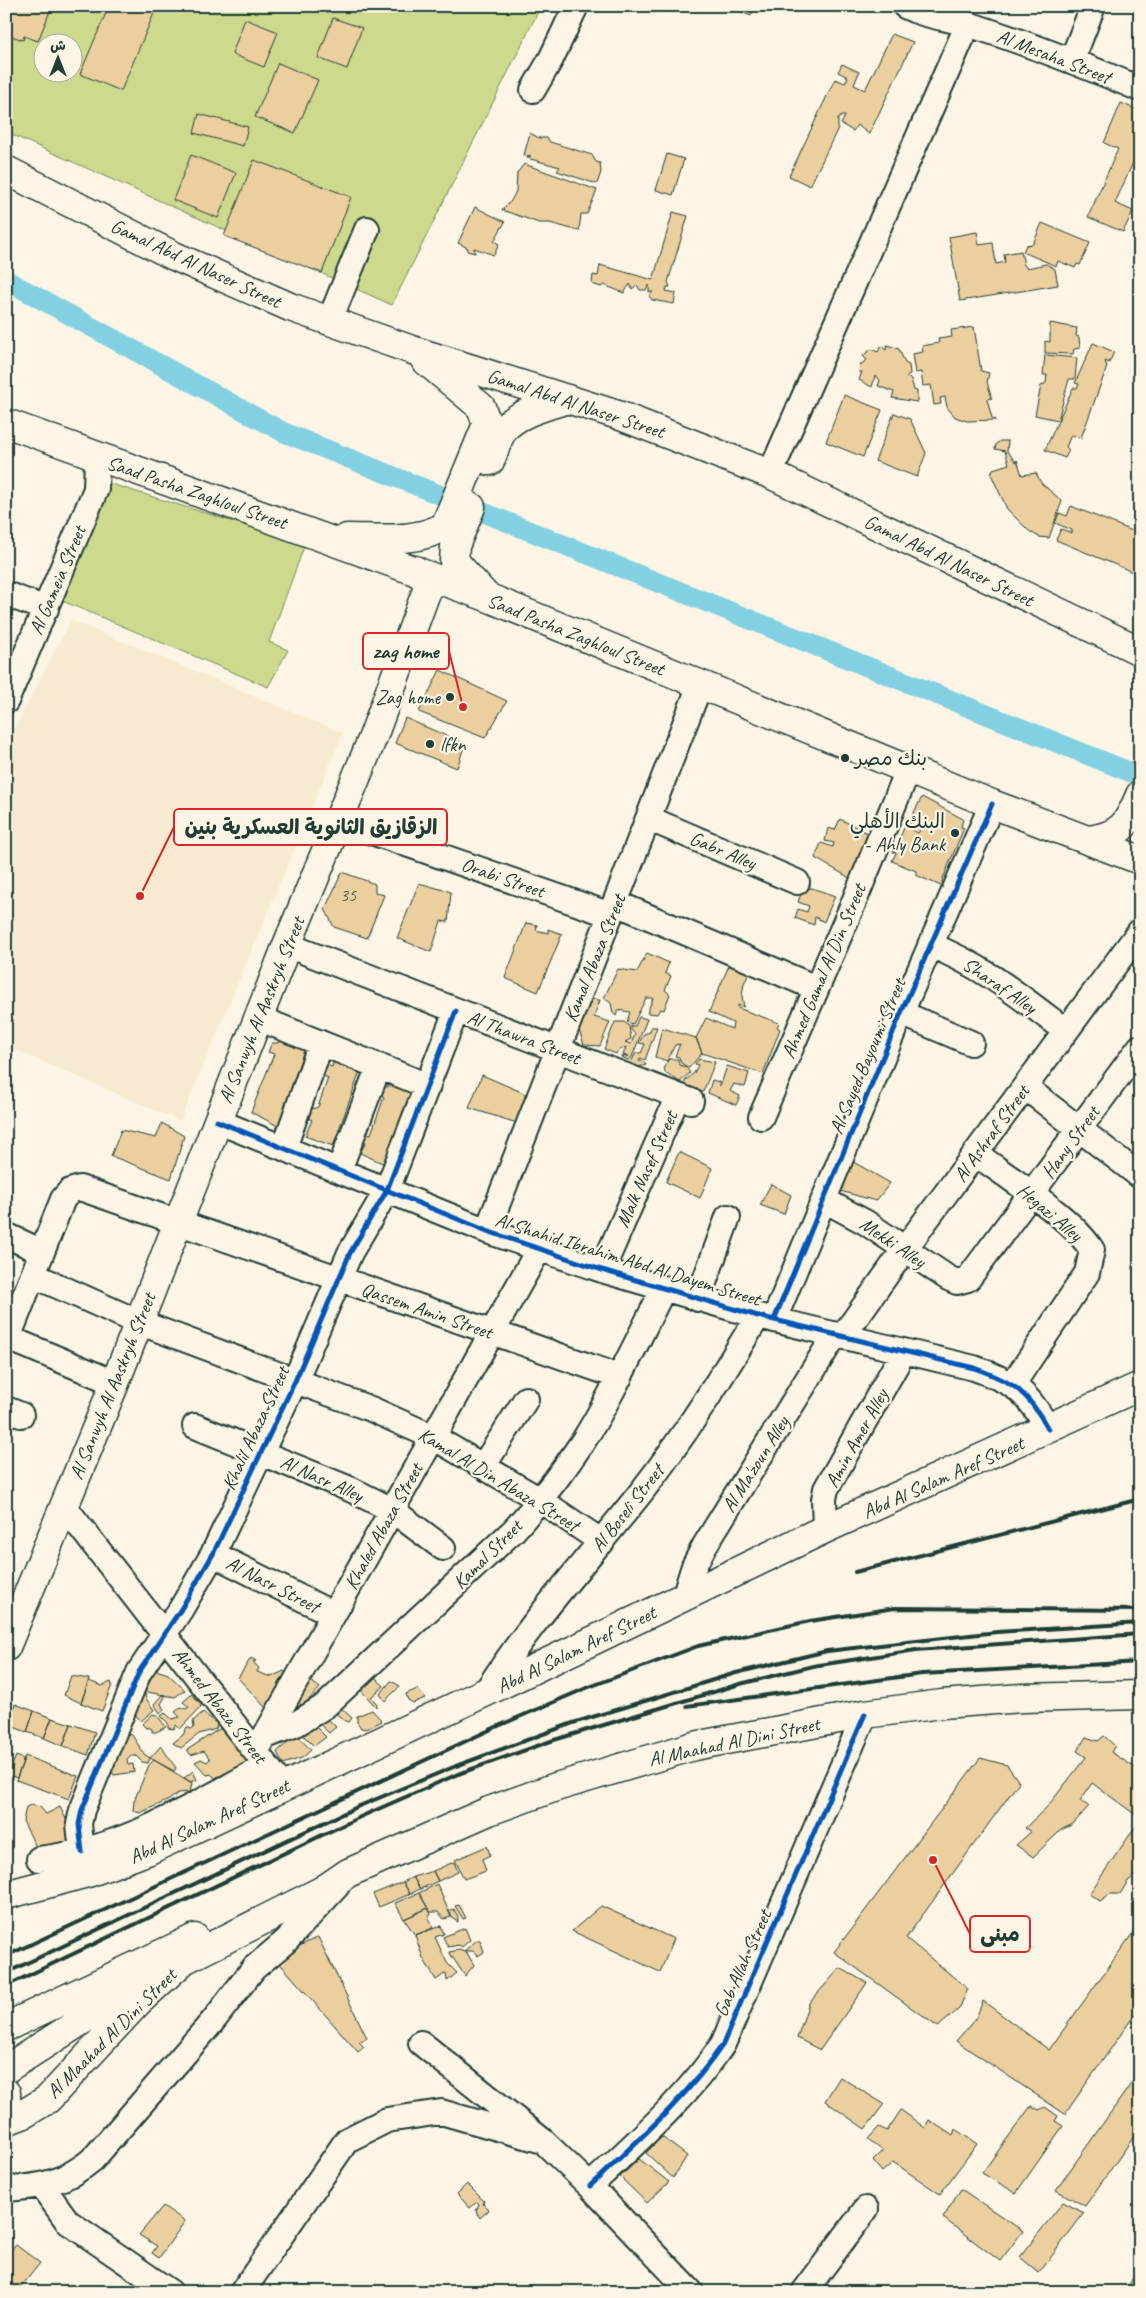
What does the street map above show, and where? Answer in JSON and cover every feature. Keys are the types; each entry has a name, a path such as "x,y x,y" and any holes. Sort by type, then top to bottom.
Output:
{"main road":[{"name":"Gamal Abd Al Naser Street","path":"6,170 174,256 251,291 329,322 568,399 669,434 770,474 1139,650"},
{"path":"412,350 478,403 495,427"},
{"path":"488,598 454,560 451,533 495,427 539,407 568,399"},
{"name":"Saad Pasha Zaghloul Street","path":"6,423 328,538 488,598 992,804 1140,860"},
{"path":"328,538 393,538 451,533"},
{"name":"Al Sanwyh Al Aaskryh Street","path":"6,1647 115,1383 217,1121 372,736 427,590 427,580 415,570"},
{"path":"1088,840 1112,835 1130,826 1140,795"},
{"name":"Abd Al Salam Aref Street","path":"6,1895 91,1872 137,1855 268,1760 486,1692 825,1529 1048,1430 1140,1386"},
{"name":"Al Maahad Al Dini Street","path":"7,2121 48,2099 138,2002 184,1960 323,1890 348,1873 489,1811 625,1765 694,1746 866,1714 942,1704 1022,1698 1140,1695"},
{"name":"Al Maahad Al Dini Street","path":"6,2027 318,1880 348,1873"},
{"path":"6,1886 34,1888"},
{"path":"6,2070 141,1983 184,1960"},
{"path":"6,2093 7,2121"}],"street":[{"path":"533,90 551,59 576,6"},
{"name":"Al Mesaha Street","path":"905,6 922,14 968,24 1072,60 1140,89"},
{"path":"1072,60 1093,6"},
{"path":"770,474 968,24"},
{"path":"329,322 367,229"},
{"name":"Al Gameia Street","path":"6,701 96,489 97,457"},
{"path":"6,594 46,608"},
{"name":"Kamal Abaza Street","path":"487,1231 650,818 700,685"},
{"name":"Ahmed Gamal Al Din Street","path":"761,1117 908,770"},
{"name":"Al Sayed Bayoumi Street","path":"766,1318 824,1200 901,1013 992,804"},
{"name":"Gabr Alley","path":"650,818 797,882"},
{"name":"Orabi Street","path":"338,820 614,909 816,988"},
{"name":"Al Ashraf Street","path":"839,1336 1140,931"},
{"name":"Al Thawra Street","path":"287,945 684,1099"},
{"name":"Sharaf Alley","path":"930,945 953,954 995,977 1066,1031"},
{"name":"Khalil Abaza Street","path":"82,1852 79,1824 82,1810 139,1672 181,1609 213,1554 295,1381 338,1279 350,1254 387,1190 456,1011"},
{"path":"901,1013 971,1043"},
{"path":"258,1018 428,1086"},
{"path":"284,1148 321,1043"},
{"name":"Hany Street","path":"962,1281 975,1272 1140,1047"},
{"path":"339,1170 379,1066"},
{"path":"1025,1087 1140,1176"},
{"name":"Malk Nasef Street","path":"602,1270 684,1099"},
{"name":"Al Shahid Ibrahim Abd Al Dayem Street","path":"217,1121 487,1231 602,1270 766,1318 974,1368 1013,1384 1027,1397 1048,1430"},
{"name":"Hegazi Alley","path":"976,1154 1032,1194 1084,1238 1092,1250 1087,1273 1013,1384"},
{"name":"Qassem Amin Street","path":"42,1252 63,1199 70,1191 80,1188 620,1377"},
{"name":"Mekki Alley","path":"824,1200 865,1222 948,1278 962,1281"},
{"path":"698,1298 728,1217"},
{"path":"6,1235 42,1252 7,1337 115,1383"},
{"name":"Khaled Abaza Street","path":"268,1760 333,1614 538,1249"},
{"name":"Kamal Al Din Abaza Street","path":"33,1275 138,1322 371,1409 433,1437 484,1465 602,1542"},
{"name":"Kamal Street","path":"268,1760 296,1724 325,1706 485,1559 540,1500 584,1440 620,1377 664,1288"},
{"name":"Al Boseli Street","path":"486,1692 511,1654 602,1542 685,1432 766,1318"},
{"name":"Al Ma'zoun Alley","path":"684,1597 694,1566 705,1545 839,1336"},
{"name":"Amin Amer Alley","path":"825,1529 824,1500 826,1489 904,1351"},
{"path":"484,1465 526,1399"},
{"name":"Al Nasr Alley","path":"195,1426 261,1451 350,1489 392,1510 443,1548"},
{"name":"Ahmed Abaza Street","path":"64,1506 164,1634 268,1760"},
{"name":"Al Nasr Street","path":"213,1554 333,1614"},
{"name":"Gab Allah Street","path":"590,2186 676,2103 702,2075 723,2044 866,1714"},
{"name":"Abd Al Salam Aref Street","path":"39,1859 82,1852 141,1832 268,1760"},
{"path":"6,2189 42,2186 70,2176 93,2159 213,2021 254,1968 286,1941 348,1873"},
{"path":"421,2043 543,2142 590,2186 691,2292"},
{"path":"242,2292 347,2140 386,2120 441,2112 543,2142"},
{"path":"42,2186 68,2222 170,2292"},
{"path":"804,2292 866,2209"}],"shaded area":[{"path":"71,620 343,733 180,1121 6,1046 6,745"}],"green space":[{"path":"6,6 541,6 392,305 6,132"},
{"path":"108,483 305,544 269,642 288,650 268,687 60,600"}],"building":[{"path":"6,6 52,6 42,32 32,32 32,39 24,36 23,40 6,34"},
{"path":"109,6 157,6 121,91 82,75 82,69"},
{"path":"726,6 755,6 751,16"},
{"path":"333,18 362,28 347,69 318,58"},
{"path":"245,19 278,32 264,67 232,54"},
{"path":"892,34 913,42 869,134 857,125 853,131 841,124 845,116 842,116 838,119 838,128 810,186 789,176 835,79 845,83 848,77 838,72 842,64 859,72 854,85 865,90"},
{"path":"278,63 318,80 295,133 255,117"},
{"path":"1121,103 1140,111 1140,147 1115,203 1133,211 1123,232 1088,217 1118,149 1104,143"},
{"path":"199,114 248,127 243,146 194,133"},
{"path":"530,133 539,138 547,138 550,142 592,155 596,162 600,163 601,172 597,184 557,171 560,167 527,158 531,156 524,155"},
{"path":"667,154 684,159 673,195 656,190"},
{"path":"191,155 236,173 218,218 173,200"},
{"path":"254,160 351,197 322,273 224,236"},
{"path":"524,164 597,190 587,214 581,214 579,231 550,223 539,223 502,210 511,201 516,191 517,173"},
{"path":"475,207 505,222 494,241 499,244 494,255 474,248 475,253 467,251 468,248 458,243"},
{"path":"673,212 688,216 668,282 670,287 667,287 666,291 676,293 674,304 652,300 649,296 653,292 649,292 649,285 646,290 640,290 637,285 632,289 630,284 624,293 604,285 601,287 592,284 593,275 598,276 600,265 653,280"},
{"path":"1042,223 1090,243 1080,265 1077,264 1075,268 1058,261 1056,266 1023,252 1026,245 1033,244"},
{"path":"977,232 979,245 993,243 996,264 1005,262 1004,254 1021,251 1024,265 1027,268 1046,264 1055,269 1058,285 960,301 949,237"},
{"path":"1050,323 1077,328 1076,336 1079,337 1080,348 1074,349 1073,354 1045,353 1045,341 1050,342"},
{"path":"974,327 981,371 989,373 987,382 992,398 987,399 992,418 996,420 967,421 955,417 947,407 945,397 940,398 941,404 934,405 931,385 923,386 921,372 915,373 912,354 923,352 922,346 939,343 938,339 952,337 951,330"},
{"path":"1093,343 1114,352 1109,363 1105,361 1107,367 1081,438 1071,435 1066,447 1069,450 1065,458 1045,450 1073,388 1077,388 1079,384 1075,383"},
{"path":"887,345 899,349 905,363 909,365 910,374 906,377 911,379 914,390 917,391 917,402 892,398 894,392 878,386 880,380 875,376 872,387 859,380 862,372 859,372 860,365 867,360 863,356 871,349 878,352 881,346 886,350"},
{"path":"1045,355 1077,358 1075,379 1069,379 1058,420 1035,415 1041,386 1046,383 1047,375 1043,375"},
{"path":"844,395 882,410 863,457 826,442"},
{"path":"894,413 910,419 926,453 917,477 875,461"},
{"path":"1000,441 1008,441 1007,451 1016,462 1017,460 1022,475 1036,473 1041,483 1062,501 1049,538 1039,537 1029,531 1007,509 991,474 993,469 1009,464 1005,451 995,449 996,444"},
{"path":"1071,506 1140,534 1140,575 1056,540 1061,529 1072,533 1072,530 1055,523 1059,513 1067,516"},
{"name":"Zag home","path":"440,670 507,701 485,738 419,712"},
{"name":"lfkn","path":"405,718 465,744 457,768 395,743"},
{"path":"922,797 963,819 961,827 964,828 942,881 943,887 916,875 916,871 892,861 896,853 893,852 905,826 918,833 920,830 910,825 909,822"},
{"path":"840,819 871,835 855,881 815,858 821,843 833,847 834,843 825,841 828,828 835,830"},
{"path":"342,872 375,884 375,892 384,895 367,938 334,927 325,909"},
{"path":"419,883 451,892 448,922 441,921 431,952 397,938"},
{"path":"812,888 835,896 824,922 815,917 814,925 795,918 798,909 807,912 809,906 798,902 803,889"},
{"path":"526,923 537,925 536,930 548,933 548,929 562,934 538,992 505,978"},
{"path":"647,953 669,963 665,973 671,976 665,990 670,994 664,1010 660,1009 657,1014 647,1013 653,998 646,998 633,1024 627,1022 630,1012 618,1010 616,1016 613,1013 611,1003 604,998 618,969 637,972"},
{"path":"730,963 749,974 744,983 742,996 744,1007 738,1005 738,1008 779,1023 777,1027 780,1029 763,1074 702,1053 696,1038 706,1018 732,1029 733,1023 709,1012"},
{"path":"585,1000 600,1000 594,1017 610,1022 600,1046 584,1045 577,1024"},
{"path":"639,1017 647,1019 632,1057 628,1060 621,1057 628,1056 623,1055 626,1047 616,1054 604,1049 615,1022 624,1022 629,1026 631,1039 625,1042 631,1044 635,1034 631,1030 631,1026 635,1026"},
{"path":"651,1027 657,1027 645,1060 640,1058 639,1061 644,1062 646,1065 636,1068 631,1062 636,1053 641,1053 645,1044 639,1043 644,1034 650,1032"},
{"path":"662,1028 696,1038 702,1053 689,1068 681,1063 679,1057 675,1056 680,1044 675,1045 667,1061 655,1057"},
{"path":"282,1036 306,1045 278,1126 251,1112 274,1054 268,1052 272,1043 278,1043"},
{"path":"335,1056 362,1066 333,1146 305,1136 312,1120 306,1117 309,1110 318,1107 328,1078 321,1075 327,1065 332,1067"},
{"path":"669,1059 678,1059 679,1065 686,1067 690,1073 680,1082 665,1073 664,1067"},
{"path":"699,1059 715,1062 703,1092 684,1086 685,1081 694,1073 698,1065 695,1064"},
{"path":"727,1066 749,1073 745,1087 734,1084 730,1091 740,1096 736,1105 708,1093 712,1080 719,1082 719,1086 721,1084"},
{"path":"482,1075 526,1094 517,1123 469,1108"},
{"path":"390,1077 416,1088 389,1166 360,1153 366,1142 361,1139 364,1133 371,1134 384,1097 378,1092 381,1086 388,1087"},
{"path":"162,1123 184,1136 171,1179 111,1156 121,1130 156,1138"},
{"path":"679,1152 712,1168 700,1198 666,1182"},
{"path":"850,1160 890,1183 876,1201 840,1191"},
{"path":"771,1184 791,1195 784,1214 760,1205"},
{"path":"251,1658 256,1661 253,1662 259,1668 257,1672 271,1677 284,1671 286,1673 279,1684 283,1686 270,1706 265,1707 238,1678"},
{"path":"143,1670 156,1670 168,1674 185,1690 175,1697 142,1691"},
{"path":"307,1670 315,1674 311,1678 312,1682 320,1688 303,1706 291,1699"},
{"path":"373,1675 384,1686 371,1697 377,1704 376,1707 358,1687"},
{"path":"71,1676 89,1679 81,1703 64,1695"},
{"path":"89,1681 102,1686 111,1682 112,1685 102,1711 81,1703"},
{"path":"391,1681 400,1686 385,1701 380,1694"},
{"path":"417,1689 425,1698 413,1703 408,1700 406,1694"},
{"path":"139,1692 146,1694 145,1697 154,1710 141,1721 131,1710"},
{"path":"192,1694 201,1705 200,1708 180,1729 176,1725 174,1729 168,1728 168,1723 161,1716 165,1713 172,1719 180,1717 175,1712 181,1707 186,1709 189,1707 183,1702"},
{"path":"162,1695 166,1695 161,1704 164,1710 160,1713 154,1704"},
{"path":"15,1704 34,1711 27,1732 8,1725"},
{"path":"339,1706 352,1718 349,1722 345,1721 328,1707"},
{"path":"372,1710 382,1721 366,1729 361,1728 357,1722 357,1716"},
{"path":"34,1711 52,1718 44,1738 27,1732"},
{"path":"203,1712 217,1724 216,1729 199,1734 181,1748 173,1743 183,1735 187,1727 191,1729 194,1727 193,1721"},
{"path":"321,1712 336,1727 329,1733 314,1719"},
{"path":"153,1714 157,1715 166,1727 152,1732 152,1729 148,1727 147,1729 142,1724"},
{"path":"52,1718 71,1724 63,1746 44,1738"},
{"path":"310,1721 326,1737 314,1746 298,1730"},
{"path":"71,1724 95,1732 88,1755 63,1746"},
{"path":"219,1729 228,1731 249,1759 247,1764 215,1778 211,1774 207,1775 195,1762 201,1759 207,1762 210,1759 204,1751 191,1755 187,1750"},
{"path":"127,1734 132,1735 144,1754 150,1758 148,1763 142,1762 136,1756 131,1756 127,1760 128,1765 133,1764 134,1772 114,1775 110,1769"},
{"path":"296,1734 311,1750 302,1758 283,1764 277,1752"},
{"path":"1104,1736 1115,1746 1111,1752 1140,1771 1140,1818 1092,1783 1080,1801 1089,1806 1073,1824 1061,1830 1033,1857 1016,1845 1031,1832 1025,1828 1048,1806 1086,1757 1077,1751 1086,1737 1098,1741"},
{"path":"161,1746 176,1768 174,1771 150,1758"},
{"path":"16,1756 24,1759 17,1778 8,1775"},
{"path":"25,1756 78,1776 69,1799 16,1780"},
{"path":"980,1758 1007,1765 1019,1782 906,1938 968,1989 959,2009 938,2027 834,1952"},
{"path":"154,1760 192,1783 190,1792 178,1793 169,1800 140,1813 133,1811 134,1801 149,1765"},
{"path":"193,1771 197,1780 191,1782 184,1778"},
{"path":"31,1805 40,1807 46,1814 60,1807 75,1837 40,1855 23,1821 26,1807"},
{"path":"1140,1820 1140,1872 1128,1881 1120,1894 1110,1894 1100,1901 1089,1894"},
{"path":"487,1846 490,1855 482,1859 486,1871 464,1879 455,1860"},
{"path":"454,1862 458,1872 438,1881 433,1871"},
{"path":"433,1871 438,1881 420,1889 413,1877"},
{"path":"413,1877 420,1889 410,1894 403,1882"},
{"path":"403,1882 410,1894 379,1907 373,1894"},
{"path":"437,1884 451,1917 444,1919 438,1912 430,1912 419,1893"},
{"path":"419,1893 428,1908 404,1919 395,1903"},
{"path":"459,1905 466,1918 463,1919 455,1906"},
{"path":"601,1906 674,1939 660,1972 572,1931"},
{"path":"428,1908 431,1914 428,1918 433,1928 415,1935 404,1919"},
{"path":"454,1909 458,1922 453,1919 449,1911"},
{"path":"1140,1923 1140,2007 1065,2114 956,2041 976,2018 983,2001 1049,2050"},
{"path":"441,1926 444,1934 435,1937 447,1963 457,1973 447,1981 446,1973 436,1980 423,1958 415,1935"},
{"path":"465,1928 470,1940 462,1947 459,1945 448,1947 443,1937"},
{"path":"318,1937 367,2038 359,2042 364,2047 358,2052 275,1958"},
{"path":"477,1940 480,1940 484,1952 478,1956 473,1951 464,1951"},
{"path":"459,1950 467,1953 474,1965 465,1976 449,1952"},
{"path":"840,1968 867,1983 820,2050 797,2038 809,2003"},
{"path":"1140,2071 1140,2128 1085,2206 1056,2190"},
{"path":"840,2077 884,2104 865,2129 825,2101"},
{"path":"1031,2106 1039,2110 1045,2107 1058,2116 1055,2121 1063,2126 1016,2193 982,2173"},
{"path":"901,2110 925,2128 929,2120 953,2136 955,2129 977,2144 940,2194 893,2162 882,2172 873,2161 883,2151 868,2139 879,2127 887,2131"},
{"path":"662,2137 687,2156 673,2178 646,2153"},
{"path":"639,2159 669,2182 647,2203 620,2177"},
{"path":"467,2184 484,2201 483,2204 489,2210 480,2218 476,2211 479,2204 477,2202 470,2208 457,2194"},
{"path":"961,2189 1023,2231 1000,2261 943,2218"},
{"path":"1063,2202 1084,2213 1039,2273 1020,2257"},
{"path":"163,2206 185,2221 159,2258 152,2253 157,2246 139,2235"},
{"path":"16,2245 40,2263 17,2292 6,2292 6,2256"},
{"path":"1133,2278 1140,2283 1140,2292 1124,2292"}],"waterway":[{"path":"6,280 283,432 1140,776"}],"railway":[{"path":"855,1572 1140,1499"},
{"path":"6,1956 496,1727 584,1689 698,1646 810,1621 895,1608 1140,1610"},
{"path":"6,1973 357,1807 456,1766 573,1723 736,1673 827,1651 997,1632 1140,1623"},
{"path":"6,1986 360,1817 458,1774 554,1740 740,1684 813,1666 916,1650 1140,1634"},
{"path":"687,1706 922,1674 1140,1662"}],"cycle path":[{"path":"774,1320 901,1013 992,804"},
{"path":"82,1852 79,1824 82,1810 139,1672 181,1609 213,1554 295,1381 350,1253 387,1190 456,1011"},
{"path":"217,1121 487,1231 602,1270 758,1316 988,1373 1010,1384 1026,1397 1041,1416 1048,1429"},
{"path":"590,2186 677,2101 709,2064 723,2044 865,1714"}],"place":[{"name":"Zag home","path":"450,697"},
{"name":"zag home","path":"463,707"},
{"name":"lfkn","path":"430,744"},
{"name":"بنك مصر","path":"845,758"},
{"name":"البنك الأهلي - Ahly Bank","path":"955,833"},
{"name":"الزقازيق الثانوية العسكرية بنين","path":"140,896"},
{"name":"مبنى","path":"933,1860"}]}
